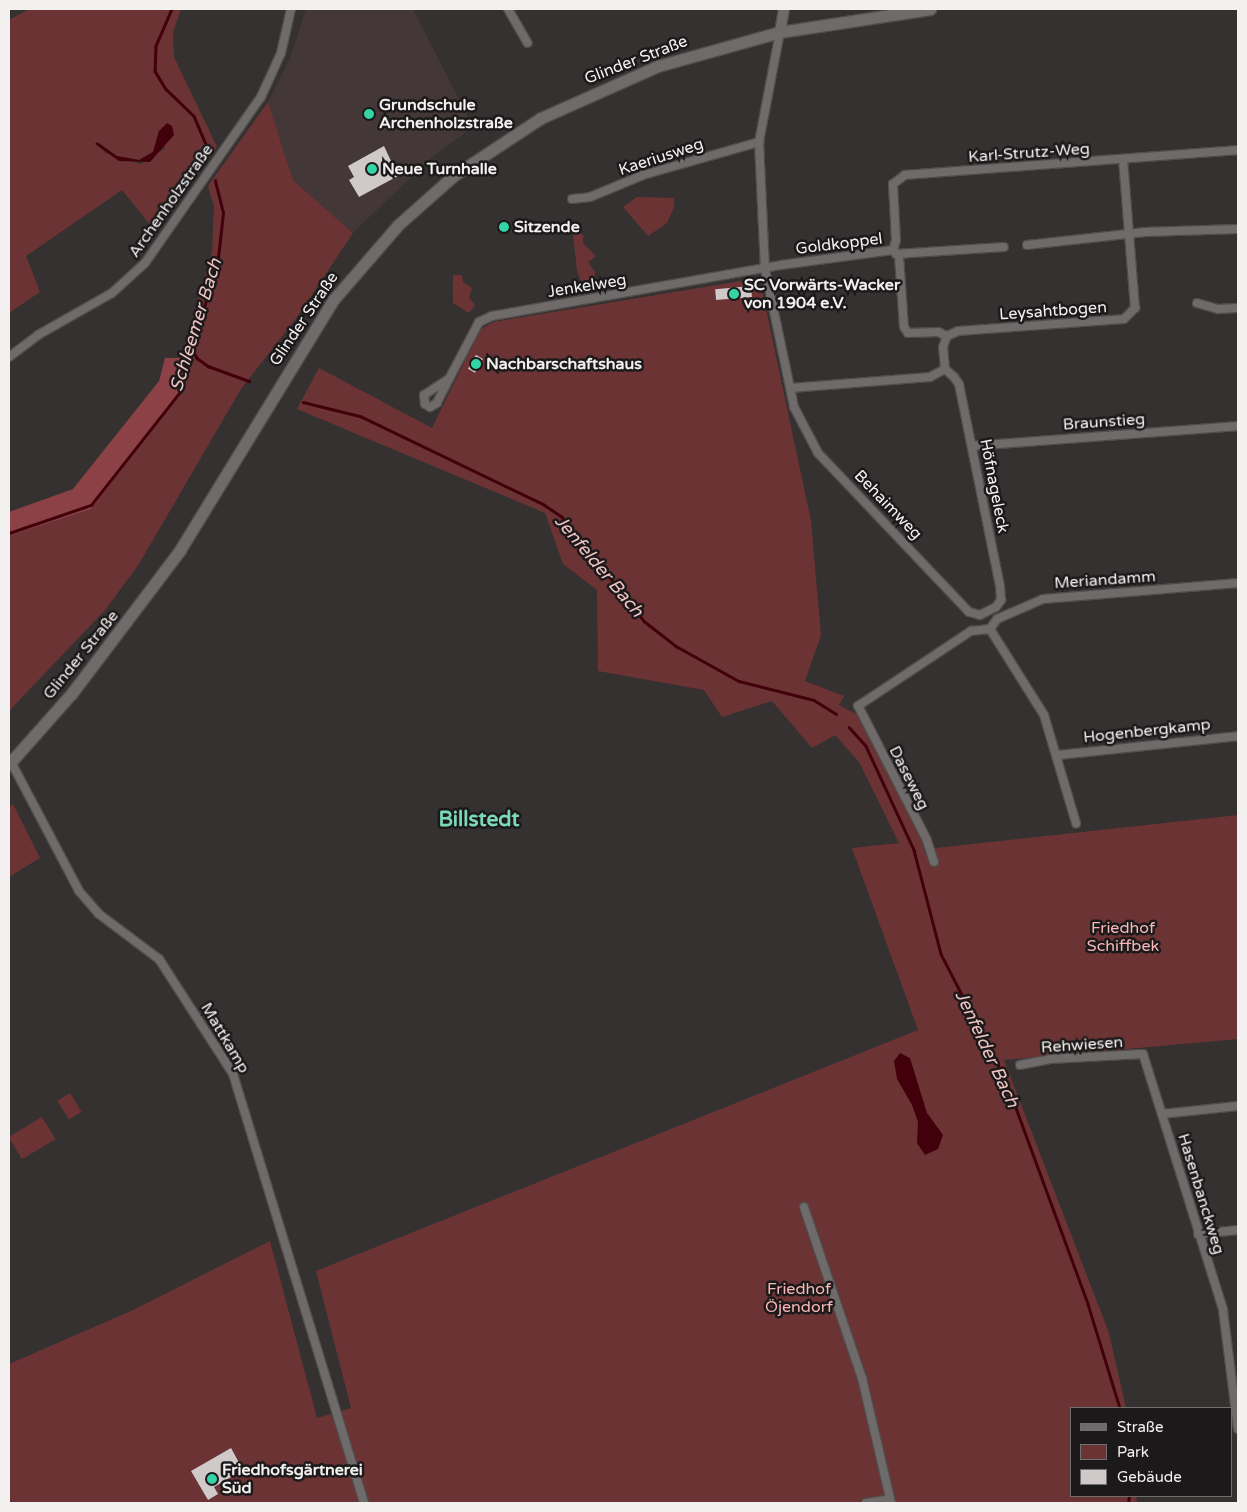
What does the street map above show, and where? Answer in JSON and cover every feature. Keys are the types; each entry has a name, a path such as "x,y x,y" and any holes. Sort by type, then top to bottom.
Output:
{"main road":[{"name":"Glinder Straße","path":"9,761 72,693 150,592 210,504 325,311 398,225 471,163 550,114 658,66 780,32 930,9"}],"street":[{"name":"Archenholzstraße","path":"9,357 38,335 112,293 146,263 261,97 281,53 291,9"},
{"path":"508,9 528,43"},
{"path":"784,9 759,142 765,269 790,388 930,377 946,370 944,347 947,336"},
{"name":"Kaeriusweg","path":"572,199 590,197 643,174 759,142"},
{"name":"Karl-Strutz-Weg","path":"893,250 896,240 893,184 897,178 1238,150"},
{"name":"Leysahtbogen","path":"893,250 898,256 906,331 947,336 958,331 1124,319 1131,315 1135,308 1131,235 1123,160"},
{"path":"1027,245 1131,235 1238,229"},
{"name":"Goldkoppel","path":"765,269 893,250 899,256 1004,247"},
{"name":"Jenkelweg","path":"449,379 475,328 485,318 765,269"},
{"path":"1198,303 1218,309 1238,308"},
{"name":"Höfnageleck","path":"946,370 959,384 1000,586 1000,600 992,610"},
{"name":"Behaimweg","path":"790,388 800,422 818,453 969,612 980,614 992,610"},
{"name":"Braunstieg","path":"972,446 1238,426"},
{"name":"Meriandamm","path":"858,706 971,631 990,629 992,623 1009,612 1058,596 1238,583"},
{"path":"990,629 1036,700 1058,755 1076,823"},
{"name":"Daseweg","path":"858,706 927,840 934,862"},
{"name":"Hogenbergkamp","path":"1058,755 1238,736"},
{"name":"Mattkamp","path":"9,761 79,891 104,919 159,960 233,1074 364,1503"},
{"name":"Rehwiesen","path":"1020,1065 1050,1058 1144,1054 1162,1114"},
{"path":"1162,1114 1238,1106"},
{"name":"Hasenbanckweg","path":"1162,1114 1223,1310 1238,1429"},
{"path":"804,1207 862,1378 890,1501 866,1503"},
{"path":"1198,1234 1238,1230"},
{"path":"1229,1360 1238,1358"}],"shaded area":[{"name":"Grundschule Archenholzstraße","path":"306,9 413,9 473,127 432,157 353,233 293,180 268,102 291,56"},
{"path":"167,123 172,126 174,135 150,162 119,161 95,144 97,142 117,156 139,160 153,152 159,131"},
{"path":"165,358 185,358 189,363 183,389 91,509 9,536 9,512 73,489 159,381"},
{"path":"900,1053 910,1058 927,1113 943,1135 938,1149 925,1155 917,1143 918,1122 912,1105 897,1079 894,1061"}],"green space":[{"path":"29,9 181,9 173,32 174,57 217,147 156,232 122,190 26,256 40,292 9,313 9,20","holes":["159,131 165,148 141,164 105,153 98,142 117,156 139,160 153,152"]},
{"path":"268,102 293,180 353,233 297,317 241,389 139,564 106,609 9,711 9,536 91,509 185,358 181,358 212,252 214,207 208,186"},
{"path":"637,197 674,198 674,207 667,223 648,236 623,207"},
{"path":"573,234 583,234 583,243 596,256 588,262 595,272 594,278 586,282 580,280 577,270"},
{"path":"453,275 462,275 463,282 472,288 469,298 475,305 469,313 453,303"},
{"path":"747,280 762,290 811,521 821,635 805,681 844,696 839,705 860,716 927,849 1238,815 1238,1039 1004,1060 1109,1333 1126,1407 1070,1407 1070,1497 1136,1497 1137,1503 9,1503 9,1364 133,1310 270,1241 317,1418 351,1408 316,1271 918,1030 852,848 899,843 859,762 835,735 812,748 772,701 722,717 704,690 598,671 597,590 563,564 545,513 297,409 319,368 432,428 480,330 493,322"},
{"path":"13,804 40,858 9,877 9,807"},
{"path":"70,1093 82,1112 69,1120 57,1101"},
{"path":"42,1117 55,1139 22,1159 9,1137"}],"building":[{"name":"Neue Turnhalle","path":"384,146 398,176 359,197 349,180 354,177 348,166"},
{"name":"SC Vorwärts-Wacker von 1904 e.V.","path":"751,286 752,297 716,300 715,289"},
{"name":"Nachbarschaftshaus","path":"476,355 483,359 475,373 468,369"},
{"name":"Friedhofsgärtnerei Süd","path":"231,1448 243,1470 214,1487 218,1494 208,1500 191,1471"}],"waterway":[{"name":"Schleemer Bach","path":"172,9 156,46 155,71 166,89 194,116 206,144"},
{"name":"Schleemer Bach","path":"9,533 91,505 180,392 218,258 223,213 215,181"},
{"name":"Jenfelder Bach","path":"191,347 197,358 208,366 249,381"},
{"name":"Jenfelder Bach","path":"303,402 360,416 543,504 562,517 644,621 676,646 739,681 814,700 836,714"},
{"name":"Jenfelder Bach","path":"849,727 866,746 914,850 941,954 1005,1078 1088,1304 1120,1407"},
{"name":"Jenfelder Bach","path":"1128,1503 1129,1497"}],"place":[{"name":"Grundschule Archenholzstraße","path":"369,114"},
{"name":"Neue Turnhalle","path":"372,169"},
{"name":"Sitzende","path":"504,227"},
{"name":"SC Vorwärts-Wacker von 1904 e.V.","path":"734,294"},
{"name":"Nachbarschaftshaus","path":"476,364"},
{"name":"Friedhofsgärtnerei Süd","path":"212,1479"}],"district":[{"name":"Billstedt","path":"479,820"}],"park label":[{"name":"Friedhof Schiffbek","path":"1123,937"},
{"name":"Friedhof Öjendorf","path":"799,1298"}]}
